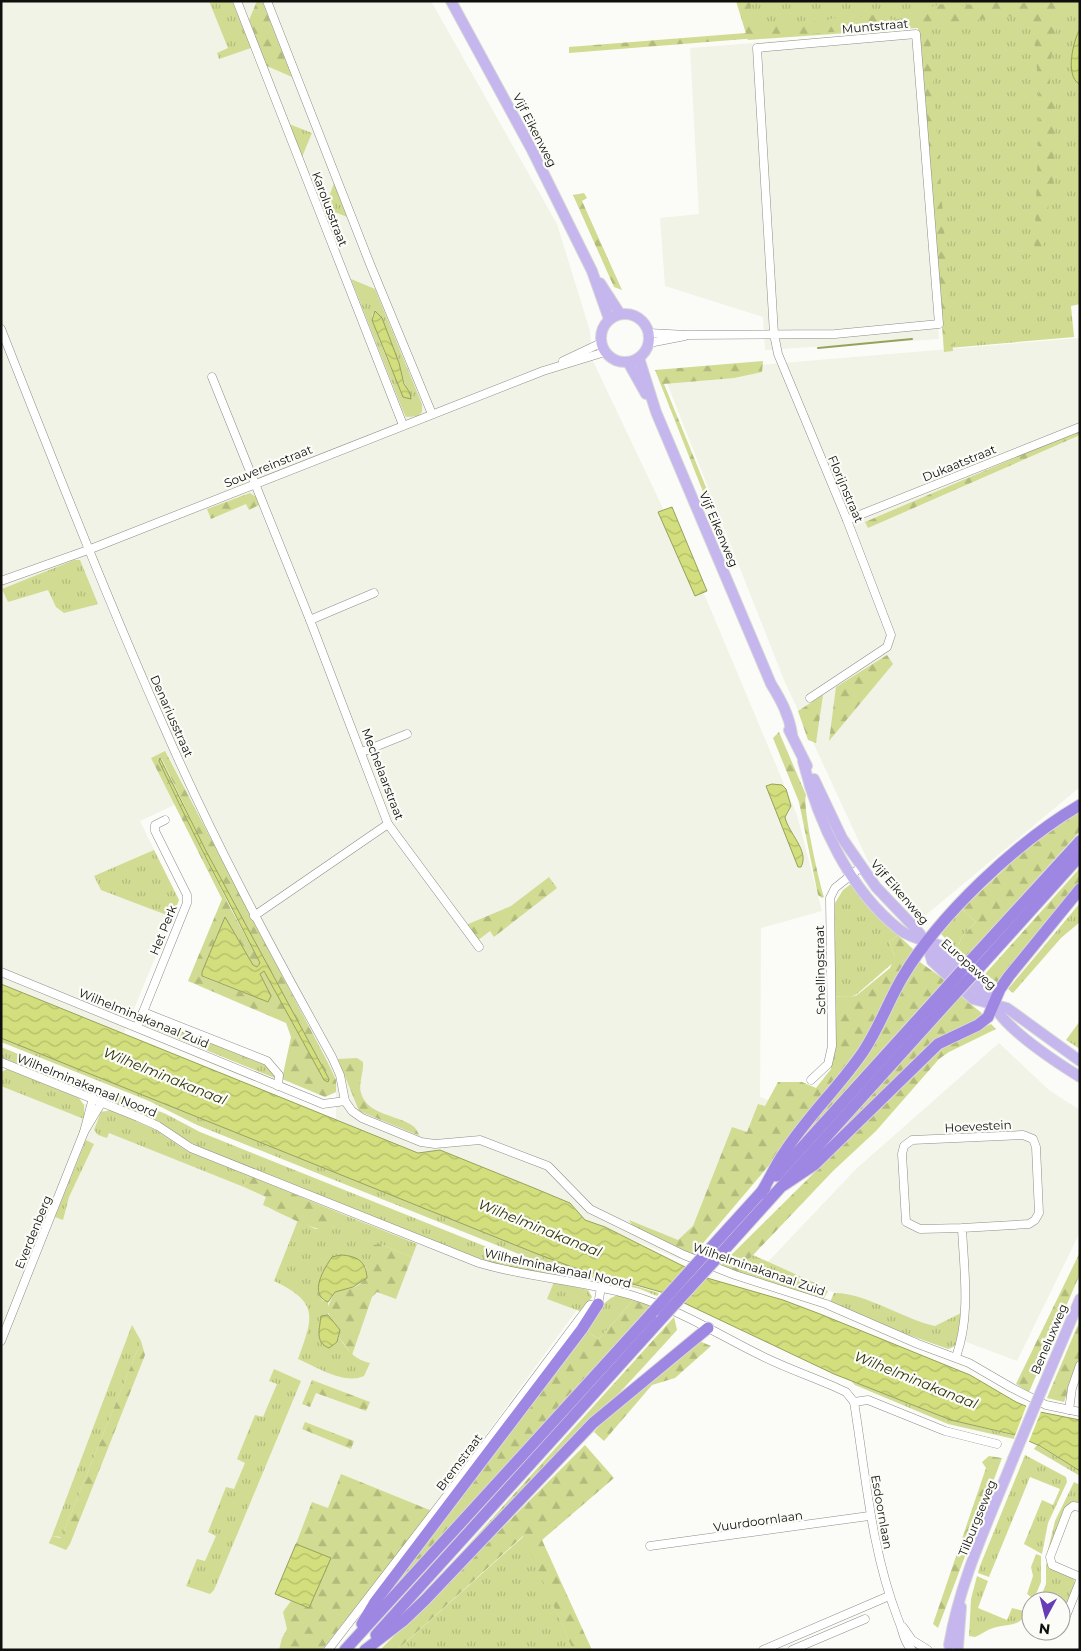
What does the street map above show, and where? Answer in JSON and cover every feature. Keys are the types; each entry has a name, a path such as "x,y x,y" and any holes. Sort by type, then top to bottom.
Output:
{"highway":[{"path":"761,1193 784,1153 875,1034 901,978 934,932 976,887 1036,834 1080,805"},
{"path":"975,964 1080,841"},
{"path":"364,1650 663,1318 761,1193 975,964 1080,856"},
{"path":"784,1184 814,1165 922,1057 938,1044 978,1025 988,1017 1010,976 1080,889"},
{"path":"348,1647 652,1313 784,1184 951,990"},
{"path":"348,1647 375,1602 578,1334 598,1304"},
{"path":"364,1650 403,1621 425,1600 593,1423 708,1328"}],"main road":[{"name":"Vijf Eikenweg","path":"452,1 528,142 592,271 620,314"},
{"name":"Vijf Eikenweg","path":"592,271 609,319"},
{"path":"620,314 639,317 649,338 639,358 628,362 615,360 603,347 602,330 609,319 620,314"},
{"name":"Vijf Eikenweg","path":"639,358 656,412 771,684 784,724 792,734 842,838 861,867 887,900 916,928 927,943"},
{"name":"Vijf Eikenweg","path":"628,362 656,412"},
{"name":"Vijf Eikenweg","path":"804,761 808,779 832,842 852,875 883,914 901,931 927,943"},
{"name":"Europaweg","path":"1080,1062 1007,1008 994,1004 977,1001 932,961 927,943 942,946 982,980 994,1004 1002,1017 1080,1077"},
{"name":"Beneluxweg","path":"1013,1459 1080,1299"},
{"name":"Tilburgseweg","path":"952,1648 954,1617 963,1586 1013,1459"}],"street":[{"name":"Karolusstraat","path":"237,1 403,425"},
{"name":"Karolusstraat","path":"267,1 370,264 432,414"},
{"name":"Muntstraat","path":"916,34 939,324 835,334 774,334 756,48 916,34"},
{"name":"Denariusstraat","path":"1,329 88,550 164,729 254,916 332,1057 340,1075 345,1101"},
{"path":"649,338 687,335 774,334"},
{"name":"Florijnstraat","path":"774,334 778,354 847,520 892,635 887,647 810,698"},
{"name":"Souvereinstraat","path":"1,581 88,550 603,347"},
{"name":"Mechelaarstraat","path":"212,377 362,752 388,824 479,947"},
{"name":"Dukaatstraat","path":"847,520 1080,427"},
{"path":"310,620 374,593"},
{"path":"362,752 406,734"},
{"name":"Het Perk","path":"137,1028 186,903 187,895 155,831 155,825 164,820"},
{"path":"254,916 388,824"},
{"name":"Schellingstraat","path":"811,1080 828,1064 832,1046 830,898 835,888 861,867"},
{"name":"Wilhelminakanaal Zuid","path":"1,972 323,1104 345,1101 357,1115 421,1142 435,1144 480,1140 548,1166 586,1207 684,1255 735,1275 806,1296 918,1344 956,1357 986,1371 1046,1405 1080,1412"},
{"name":"Wilhelminakanaal Zuid","path":"142,1012 267,1061 279,1076 278,1086"},
{"name":"Wilhelminakanaal Noord","path":"1,1062 158,1126 190,1148 479,1263 507,1271 571,1280 651,1302 679,1312 761,1356 846,1392 854,1402"},
{"name":"Everdenberg","path":"1,1341 84,1132 93,1098"},
{"name":"Everdenberg","path":"84,1132 102,1102"},
{"name":"Hoevestein","path":"1023,1135 1033,1139 1036,1146 1039,1212 1035,1220 1029,1224 962,1228 919,1229 906,1222 902,1154 904,1146 912,1140 1023,1135"},
{"path":"956,1357 964,1336 966,1318 962,1228"},
{"path":"598,1304 601,1288"},
{"name":"Bremstraat","path":"328,1650 450,1493 590,1305 598,1304"},
{"path":"1069,1410 1072,1388 1080,1365"},
{"path":"854,1402 868,1400 945,1431 998,1444"},
{"name":"Esdoornlaan","path":"854,1402 869,1516 889,1596 903,1637 912,1650"},
{"path":"1071,1603 1080,1579 1050,1562 1050,1555 1068,1510 1073,1506 1080,1507"},
{"name":"Vuurdoornlaan","path":"650,1546 869,1516"},
{"path":"763,1650 889,1596"},
{"path":"851,1612 855,1623"},
{"path":"792,1650 865,1619"},
{"name":"Esdoornlaan","path":"900,1624 912,1640 928,1650"}],"shaded area":[{"path":"1,1 431,1 557,224 590,331 592,359 708,603 797,815 822,911 761,928 760,1097 788,1108 686,1242 679,1259 585,1220 570,1202 441,1150 418,1152 336,1119 336,1080 189,798 140,821 179,900 124,1033 1,984"},
{"path":"918,30 939,339 765,350 763,317 665,286 660,218 699,214 690,48"},
{"path":"1080,338 1080,787 921,919 868,861 784,680 663,373"},
{"path":"999,1043 1050,1091 1080,1110 1080,1232 1017,1361 764,1266 856,1169"},
{"path":"1,1073 423,1228 598,1281 429,1513 313,1650 1,1650"}],"green space":[{"path":"209,1 232,1 251,48 219,59 217,53 228,48"},
{"path":"257,1 262,1 292,77 267,66 249,20"},
{"path":"736,1 1080,1 1080,304 1071,306 1074,337 949,348 918,28 748,40"},
{"path":"737,1 749,1 751,5 750,21 755,26 765,22 800,26 802,21 809,20 825,24 829,19 835,18 840,24 848,24 854,17 885,14 892,20 905,18 908,12 952,2 959,6 981,3 981,1 1014,1 1009,6 1035,1 1064,1 1066,4 1054,38 1051,62 1050,98 1056,103 1054,177 1043,236 1044,250 1042,262 1024,262 1034,253 1040,104 1032,14 929,25 953,351 944,352 920,25 569,53 569,47 746,33"},
{"path":"289,124 312,133 302,157"},
{"path":"334,183 347,217 325,208"},
{"path":"584,193 587,198 582,201 622,290 614,287 573,195"},
{"path":"351,279 375,289 422,404 422,412 418,416 406,417","holes":["373,313 382,318 410,398 406,398 387,359 372,317"]},
{"path":"763,361 762,372 734,378 664,384 738,566 733,568 655,370"},
{"path":"1080,430 1080,435 868,528 865,522"},
{"path":"250,493 256,497 259,505 249,510 246,504 211,519 207,509"},
{"path":"74,560 80,560 98,604 64,613 56,607 48,590 8,602 2,589"},
{"path":"887,655 893,664 829,741 836,687"},
{"path":"823,695 816,743 808,740 798,711"},
{"path":"779,732 806,795 806,813 824,897 822,898 818,895 799,802 773,738"},
{"path":"165,751 327,1061 336,1080 336,1092 325,1097 282,1079 291,1037 286,1023 188,981 222,899 151,758","holes":["159,758 162,759 206,851 329,1079 324,1080 264,971 260,974 271,996 268,1002 203,977 202,972 225,917 253,965 257,967 260,963 169,784"]},
{"path":"1080,809 1080,831 965,958 958,949 961,938 976,922 962,909 1030,845"},
{"path":"154,850 179,900 172,917 101,890 94,876"},
{"path":"1080,868 1080,884 998,983 985,974"},
{"path":"549,877 557,888 494,937 490,931 477,941 466,925 511,906"},
{"path":"851,884 869,907 898,935 889,942 895,956 894,962 857,994 851,997 833,996 835,903 843,890"},
{"path":"1080,903 1080,922 1061,938 1013,993 1008,989"},
{"path":"962,909 976,922 961,938 958,949 961,954 941,934"},
{"path":"898,935 913,949 914,953 876,1026 787,1144 693,1255 664,1243 632,1225 629,1220 678,1240 693,1226 732,1127 747,1132 758,1104 765,1106 778,1082 802,1082 816,1088 831,1069 833,996 851,997 857,995 890,968 895,956 889,942"},
{"path":"917,960 945,980 793,1148 875,1043"},
{"path":"961,996 984,1015 972,1024 939,1037 831,1142 830,1141"},
{"path":"147,1017 268,1066 278,1075 277,1079 144,1025"},
{"path":"1080,1021 1080,1049 1066,1040"},
{"path":"991,1024 996,1029 949,1052 939,1059 876,1131 833,1171 737,1272 720,1266 939,1049"},
{"path":"1,1038 535,1253 572,1267 659,1293 657,1296 640,1289 556,1269 197,1125 149,1101 1,1042"},
{"path":"1,1047 166,1114 200,1132 547,1271 578,1279 498,1265 456,1250 195,1145 144,1115 1,1057"},
{"path":"357,1058 363,1062 360,1089 364,1100 376,1110 407,1122 416,1129 420,1136 359,1111 338,1059"},
{"path":"7,1069 79,1098 84,1105 84,1119 1,1086 1,1072"},
{"path":"111,1110 154,1129 187,1151 248,1175 244,1187 109,1133 107,1138 98,1135 94,1130 101,1112"},
{"path":"86,1140 94,1144 69,1197 63,1220 55,1217"},
{"path":"248,1175 342,1214 330,1229 324,1230 297,1221 263,1205 266,1197 244,1187"},
{"path":"342,1214 417,1244 412,1257 380,1244 367,1277 366,1267 327,1264 321,1282 321,1290 322,1300 328,1302 328,1315 321,1316 320,1339 325,1346 337,1343 339,1337 352,1354 360,1360 370,1363 364,1376 356,1378 339,1377 298,1359 307,1332 309,1312 306,1304 299,1297 274,1281 298,1220 315,1229 333,1227"},
{"path":"380,1244 412,1257 396,1299 377,1292 372,1297 352,1355 339,1337 340,1330 329,1315 329,1304 335,1292 355,1287 364,1280 372,1263 373,1245"},
{"path":"1080,1252 1080,1274 1029,1392 1016,1384"},
{"path":"753,1255 815,1283 828,1291 823,1300 737,1272"},
{"path":"554,1282 588,1290 592,1297 582,1312 547,1299"},
{"path":"834,1293 846,1294 871,1301 910,1318 935,1326 961,1313 959,1339 953,1347 948,1349 892,1329 830,1302"},
{"path":"619,1295 634,1299 599,1339 585,1331 604,1304"},
{"path":"634,1299 650,1306 384,1600 585,1331 599,1339"},
{"path":"674,1317 677,1330 580,1435 413,1606"},
{"path":"1080,1320 1080,1358 1064,1402 1047,1398"},
{"path":"132,1325 141,1341 64,1531 61,1537 52,1536"},
{"path":"697,1340 711,1346 675,1378 652,1385 604,1441 594,1432 607,1416"},
{"path":"141,1341 145,1355 66,1550 49,1543 52,1536 60,1538 64,1531"},
{"path":"274,1369 301,1381 214,1590 210,1594 186,1586 197,1559 205,1561 216,1536 208,1532 226,1487 234,1489 245,1463 237,1459 255,1415 263,1417 277,1384 269,1381"},
{"path":"312,1380 370,1402 366,1411 316,1393 310,1407 302,1404"},
{"path":"851,1381 951,1420 1016,1436 1014,1439 948,1424 855,1385"},
{"path":"305,1422 354,1441 351,1449 302,1429"},
{"path":"585,1445 614,1478 542,1540 592,1650 573,1650 523,1536 397,1650 380,1650"},
{"path":"1037,1445 1080,1471 1080,1476 1034,1449"},
{"path":"1025,1455 1066,1477 1067,1482 1048,1523 1042,1554 1024,1544 1042,1500 1053,1505 1060,1489 1030,1477 989,1577 978,1573 980,1566"},
{"path":"989,1456 1002,1458 938,1628 933,1624 986,1468 982,1462"},
{"path":"341,1474 432,1511 322,1650 279,1650 287,1629 283,1612 291,1601 309,1608 330,1558 296,1544 312,1502 328,1508"},
{"path":"1074,1482 1080,1485 1080,1504 1074,1503 1047,1554 1055,1521"},
{"path":"524,1536 573,1650 397,1650"},
{"path":"1036,1554 1041,1556 1041,1582 1037,1591 1028,1591 1033,1576 1031,1567"},
{"path":"1046,1563 1052,1569 1074,1577 1075,1584 1071,1594 1071,1591 1043,1591 1046,1584"},
{"path":"977,1576 988,1581 978,1608 1007,1620 1012,1608 1021,1610 1021,1621 993,1628 975,1637 969,1636 971,1599"}],"water":[{"path":"1080,29 1079,84 1075,80 1071,66 1073,49"},
{"path":"375,311 382,318 399,363 404,384 410,393 411,399 403,397 372,320"},
{"path":"672,507 707,591 695,596 658,512"},
{"path":"160,758 206,851 329,1079 328,1082 324,1080 264,971 260,974 271,996 268,1002 202,976 225,917 253,965 257,967 260,963 183,812 159,761"},
{"path":"772,784 782,785 786,789 791,806 785,817 801,848 803,861 801,867 798,867 766,786"},
{"name":"Wilhelminakanaal","path":"1,984 418,1153 440,1150 570,1203 585,1220 605,1227 707,1278 783,1300 820,1314 970,1375 1016,1402 1040,1412 1080,1420 1080,1471 1040,1446 1015,1435 951,1420 834,1374 661,1292 572,1267 535,1253 1,1038"},
{"path":"341,1255 360,1260 365,1267 367,1278 353,1287 335,1292 328,1302 319,1293 319,1281 332,1257"},
{"path":"328,1315 340,1330 337,1342 329,1348 321,1342 319,1334 321,1316"},
{"path":"296,1544 331,1558 309,1608 275,1594"}],"pier":[{"path":"1027,1404 1042,1409 1028,1444 1014,1438"}],"waterway":[{"path":"818,348 912,339"}]}
